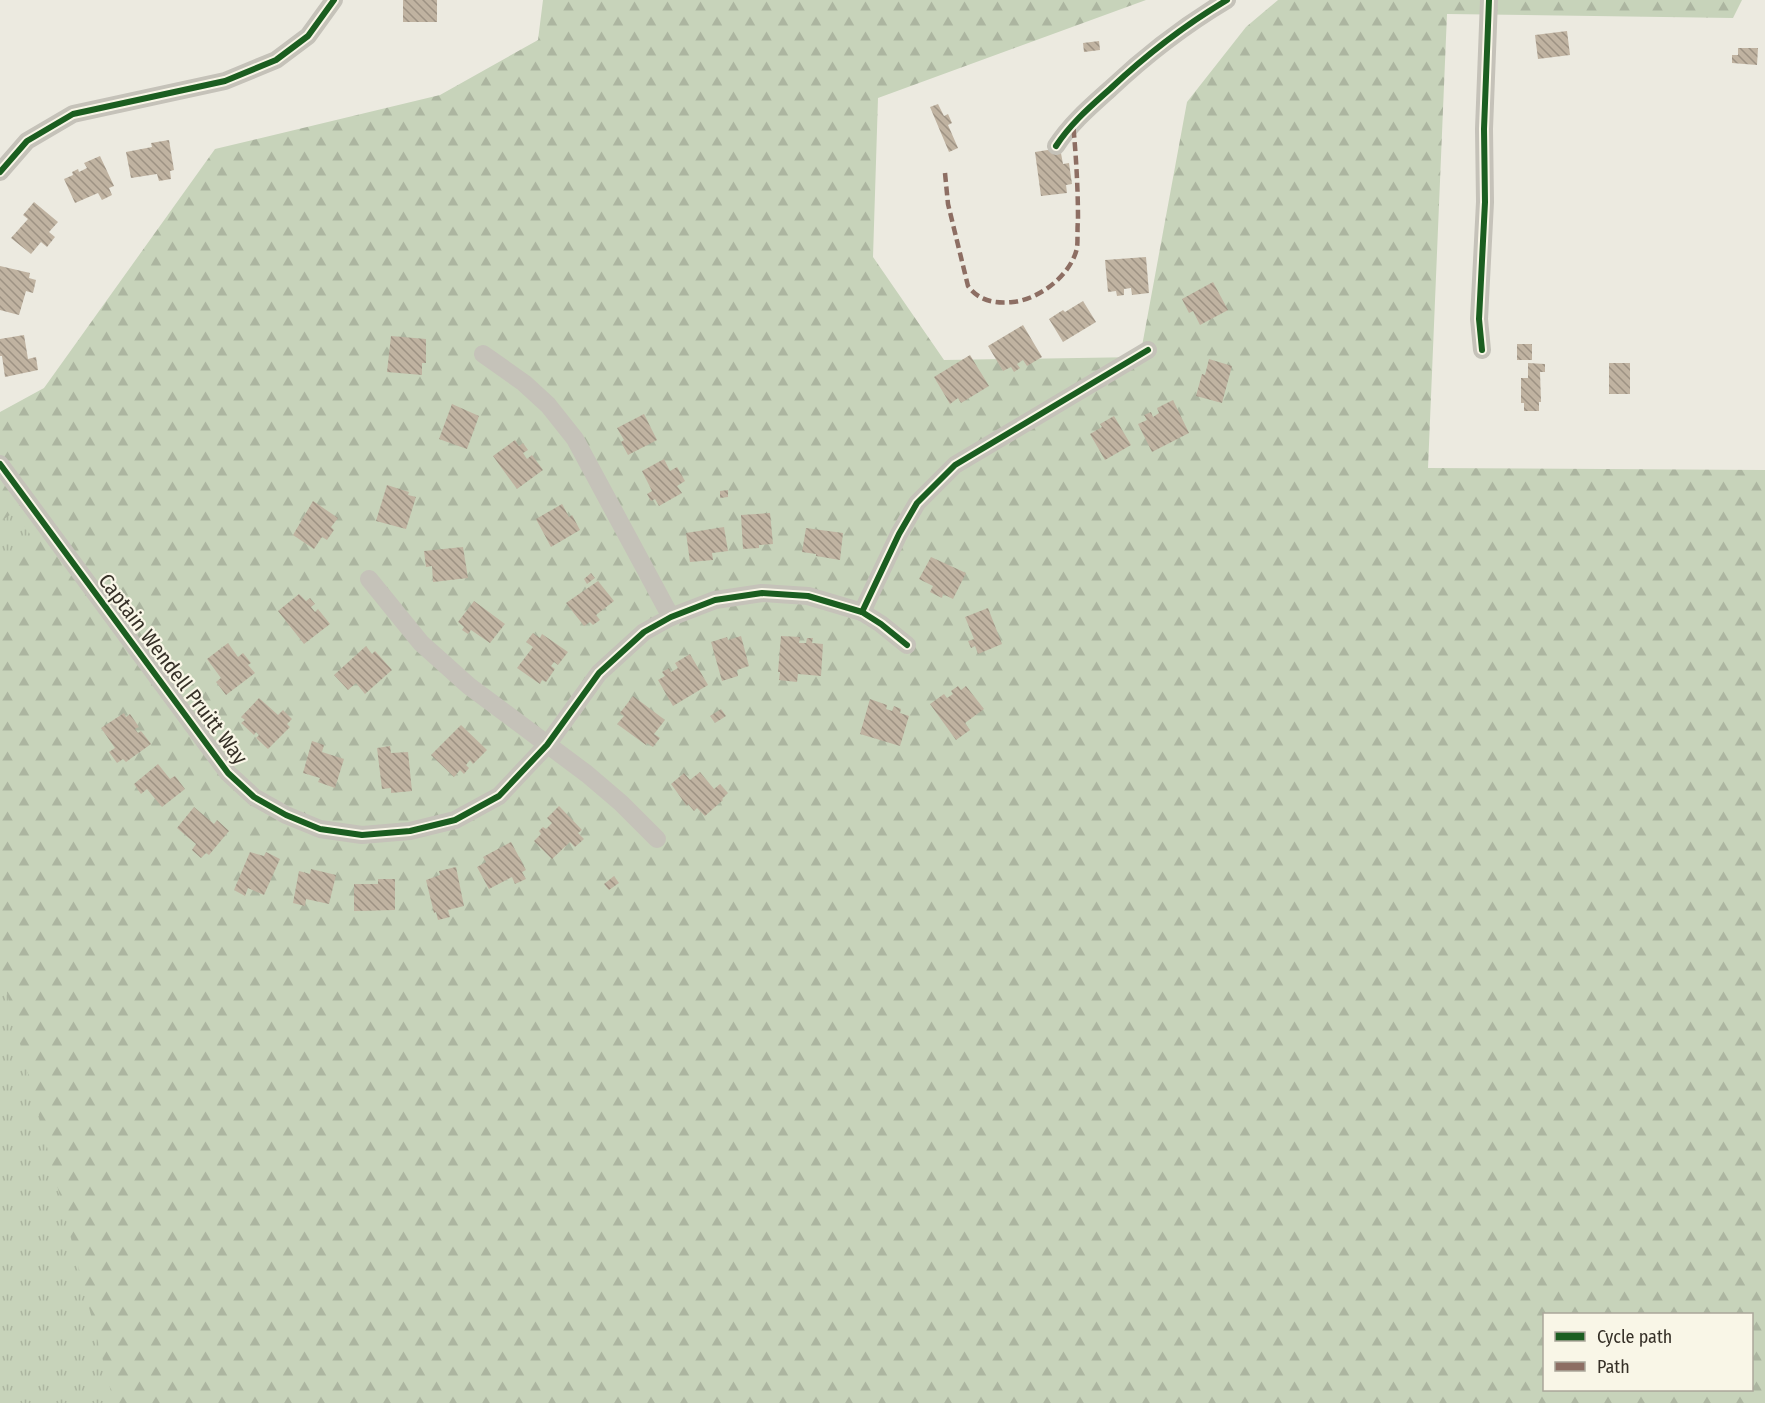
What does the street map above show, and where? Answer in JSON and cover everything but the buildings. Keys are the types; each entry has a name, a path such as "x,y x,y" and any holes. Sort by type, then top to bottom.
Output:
{"street":[{"path":"0,172 27,141 73,114 225,81 276,60 308,36 334,0"},
{"path":"1056,146 1077,119 1125,74 1170,38 1227,0"},
{"path":"1482,350 1479,319 1485,202 1484,129 1489,0"},
{"path":"862,612 899,534 917,503 955,465 1148,350"},
{"path":"483,354 524,383 548,405 575,439 671,616"},
{"name":"Captain Wendell Pruitt Way","path":"0,464 228,773 254,797 286,815 320,829 362,835 410,831 455,820 500,796 547,746 599,673 644,632 671,616 716,600 762,593 808,596 862,612 907,645"},
{"path":"369,579 421,643 469,686 587,774 621,803 657,839"}],"green space":[{"path":"543,0 1146,0 878,98 873,257 944,360 1140,357 1187,102 1246,27 1278,0 1742,0 1733,18 1447,14 1428,468 1765,470 1765,1403 0,1403 0,412 44,388 215,149 440,95 538,40"},
{"path":"14,512 32,537 0,560 0,522"},
{"path":"0,967 114,1403 0,1403"}],"marked path":[{"path":"945,173 948,204 968,286 977,295 994,302 1013,302 1034,296 1044,291 1061,276 1074,258 1077,248 1078,196 1073,123"}],"cycle path":[{"path":"0,172 27,141 73,114 225,81 276,60 308,36 334,0"},
{"path":"1056,146 1081,116 1138,64 1181,30 1227,0"},
{"path":"1482,350 1479,319 1485,202 1484,129 1489,0"},
{"path":"862,612 899,534 917,503 955,465 1148,350"},
{"path":"0,464 228,773 254,797 286,815 320,829 362,835 410,831 455,820 499,796 547,745 599,673 644,632 671,617 715,600 762,593 808,596 862,612 907,645"}]}
